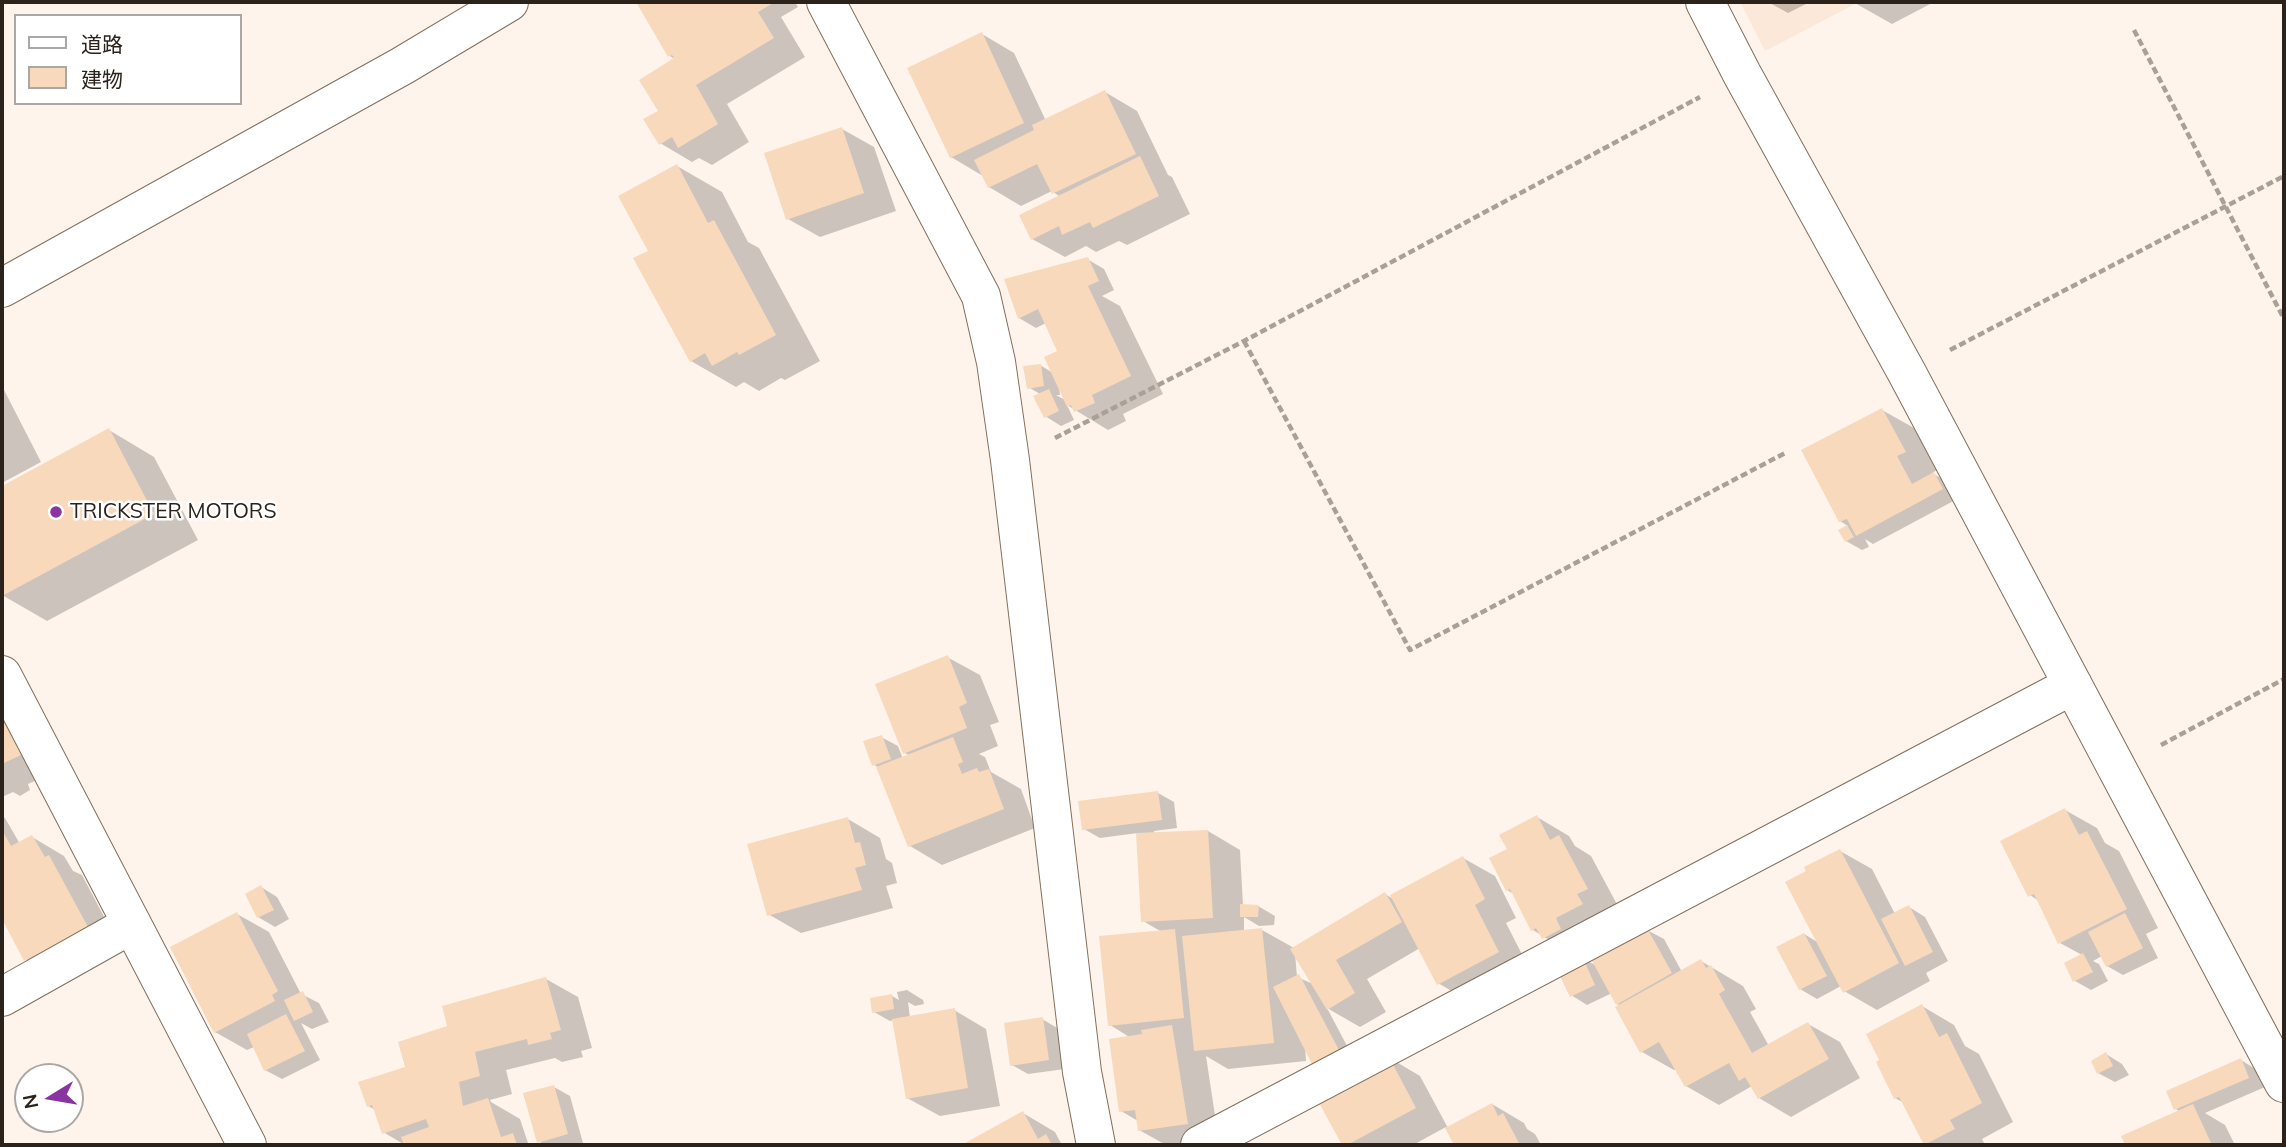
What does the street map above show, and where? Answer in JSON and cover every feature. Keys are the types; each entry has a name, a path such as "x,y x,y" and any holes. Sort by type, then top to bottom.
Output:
{"street":[{"path":"2,288 390,73 509,2"},
{"path":"826,2 981,296 996,362 1010,460 1079,1046 1096,1145"},
{"path":"1705,2 1907,373 2284,1083"},
{"path":"2,675 247,1145"},
{"path":"1200,1145 2073,685"},
{"path":"2,997 132,924"}],"path":[{"path":"2134,30 2284,319"},
{"path":"1010,460 1244,341 1742,74"},
{"path":"1907,373 2284,176"},
{"path":"1244,341 1410,650 1787,452"},
{"path":"2117,768 2284,679"}],"shaded area":[{"path":"1740,2 1859,2 1765,51"}],"building":[{"path":"636,2 775,2 758,12 774,38 696,85 718,124 678,148 672,137 659,145 643,119 658,111 639,80 674,58 672,55 668,57"},
{"path":"982,32 1024,123 950,158 907,68"},
{"path":"1105,90 1136,154 1052,194 1037,164 988,188 974,160 1034,130 1032,125"},
{"path":"842,127 864,193 786,220 764,153"},
{"path":"1140,156 1159,196 1093,228 1090,222 1062,235 1059,226 1031,240 1019,215"},
{"path":"677,164 708,223 714,220 776,335 712,366 705,353 690,362 633,258 648,251 618,196"},
{"path":"1088,257 1099,281 1088,286 1131,376 1092,395 1095,403 1074,412 1071,405 1067,407 1044,357 1057,351 1038,309 1018,319 1004,279"},
{"path":"1041,364 1044,386 1027,389 1023,366"},
{"path":"1049,389 1059,411 1044,418 1033,396"},
{"path":"1882,408 1906,452 1897,456 1912,484 1934,472 1943,489 1856,536 1847,519 1839,522 1801,450"},
{"path":"109,428 154,514 2,596 2,486"},
{"path":"1847,525 1854,537 1845,542 1838,530"},
{"path":"948,655 967,703 959,707 967,728 903,754 875,684"},
{"path":"2,709 23,754 2,764"},
{"path":"882,735 891,759 872,766 863,741"},
{"path":"953,737 963,762 958,764 962,774 977,768 979,772 989,769 1004,809 908,847 876,767"},
{"path":"1158,791 1162,820 1082,830 1078,801"},
{"path":"2065,808 2079,835 2087,831 2127,909 2058,944 2034,894 2028,897 2000,841"},
{"path":"1537,815 1550,840 1559,835 1588,889 1577,894 1583,904 1556,918 1561,929 1542,939 1536,928 1531,931 1510,889 1506,891 1489,858 1507,849 1499,835"},
{"path":"848,817 855,843 860,842 866,865 855,868 862,890 767,916 747,844"},
{"path":"2,830 11,846 32,835 45,857 49,855 88,927 24,961 2,919"},
{"path":"1208,830 1213,918 1141,922 1136,833"},
{"path":"1840,849 1899,963 1843,993 1785,882 1806,871 1804,867"},
{"path":"1463,856 1485,899 1475,905 1499,952 1437,985 1390,895"},
{"path":"261,885 274,910 257,918 245,894"},
{"path":"1385,892 1402,922 1336,960 1355,993 1327,1010 1290,949"},
{"path":"1240,904 1259,905 1258,917 1240,917"},
{"path":"1909,905 1933,952 1905,966 1881,919"},
{"path":"237,912 278,991 272,995 275,1001 214,1033 170,947"},
{"path":"2125,913 2143,948 2106,967 2088,932"},
{"path":"1262,928 1274,1043 1194,1051 1182,936"},
{"path":"1647,928 1672,973 1616,1005 1591,959"},
{"path":"1175,929 1184,1018 1108,1026 1099,936"},
{"path":"1804,933 1827,976 1799,990 1776,947"},
{"path":"2083,953 2093,972 2073,982 2064,963"},
{"path":"1582,956 1595,985 1570,997 1556,968"},
{"path":"1701,959 1706,968 1711,965 1725,990 1719,994 1752,1053 1808,1022 1829,1059 1758,1099 1745,1077 1739,1081 1729,1063 1685,1087 1659,1042 1640,1053 1615,1007"},
{"path":"1299,974 1340,1052 1313,1066 1273,987"},
{"path":"546,977 561,1030 550,1033 552,1039 528,1045 527,1039 475,1052 480,1076 459,1082 463,1106 488,1098 501,1137 513,1133 517,1145 404,1145 401,1137 429,1127 426,1119 382,1134 372,1105 367,1107 358,1082 405,1067 398,1042 447,1026 442,1006"},
{"path":"303,991 313,1012 294,1021 284,1000"},
{"path":"892,994 894,1009 872,1013 870,998"},
{"path":"1922,1004 1939,1037 1947,1033 1982,1103 1950,1120 1955,1129 1924,1145 1899,1097 1894,1099 1866,1034"},
{"path":"955,1008 968,1088 906,1099 892,1019"},
{"path":"286,1014 305,1051 264,1071 247,1034"},
{"path":"1043,1017 1049,1060 1010,1066 1004,1023"},
{"path":"1172,1025 1188,1124 1138,1131 1135,1110 1119,1112 1109,1039 1142,1034 1141,1030"},
{"path":"2106,1052 2113,1066 2097,1074 2091,1061"},
{"path":"1388,1055 1416,1108 1347,1145 1342,1145 1317,1099"},
{"path":"2241,1058 2249,1078 2174,1110 2166,1091"},
{"path":"554,1085 568,1134 537,1143 523,1093"},
{"path":"1492,1103 1498,1116 1503,1113 1520,1145 1454,1145 1445,1128"},
{"path":"2193,1104 2212,1145 2125,1145 2121,1136"},
{"path":"1023,1111 1038,1139 1046,1134 1052,1145 966,1145 965,1143"}],"place":[{"name":"TRICKSTER MOTORS","path":"56,512"}]}
